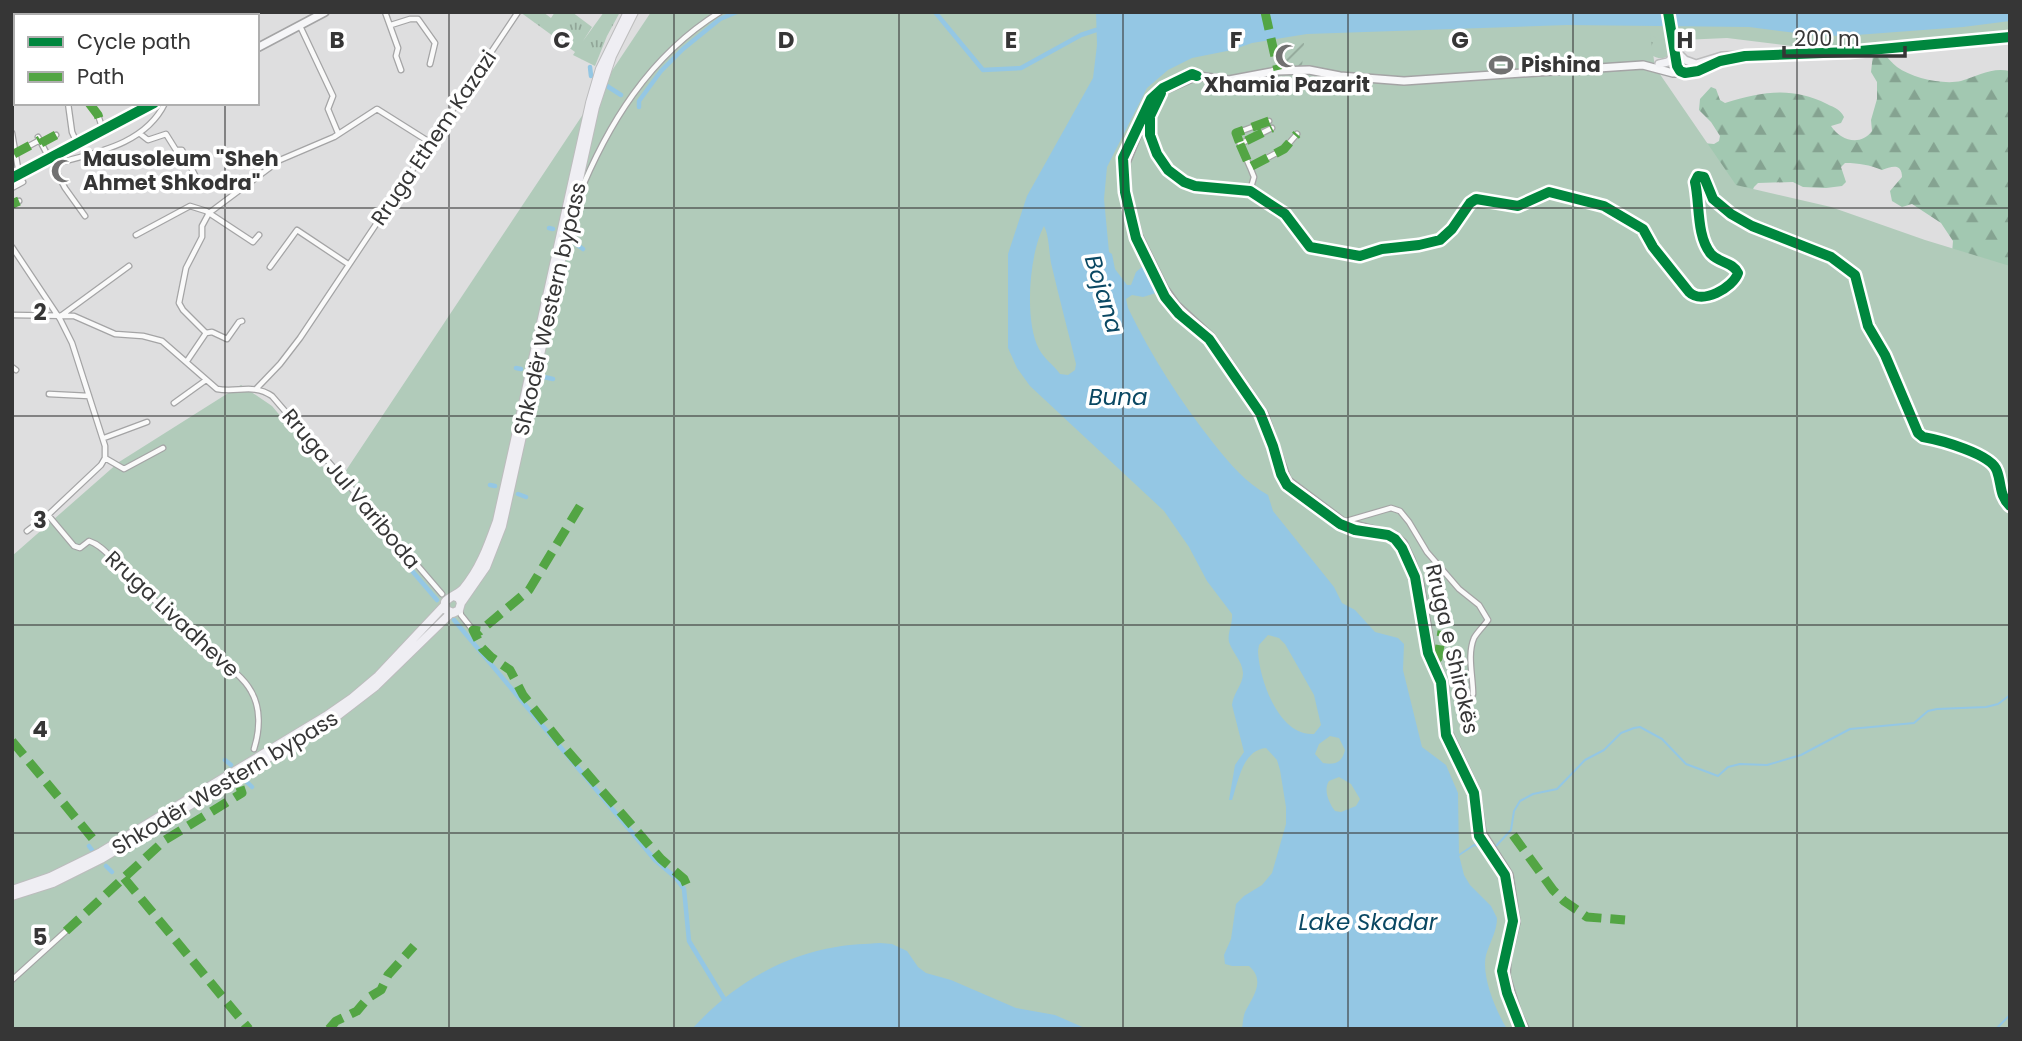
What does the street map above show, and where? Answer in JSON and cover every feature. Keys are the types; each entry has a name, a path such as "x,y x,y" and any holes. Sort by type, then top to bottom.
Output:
{"highway":[{"name":"Shkodër Western bypass","path":"12,890 50,877 101,852 326,716 378,676 452,605 479,565 497,521 590,103 600,69 628,12"},
{"name":"Shkodër Western bypass","path":"12,896 53,883 101,859 337,716 376,686 486,567 502,526 600,88 620,38 634,12"}],"main road":[{"path":"259,47 325,12"},
{"path":"1668,12 1681,71"},
{"path":"1623,66 1642,60 1681,71 1723,55 1849,52 2010,37"},
{"path":"1676,54 1690,63 1702,63"},
{"path":"1659,64 1668,62 1676,54"},
{"path":"1161,93 1197,76 1229,80 1279,70 1309,70 1340,76 1404,81 1648,65 1668,72 1745,56"},
{"name":"Rruga e Shirokës","path":"1161,93 1149,109 1126,163 1128,191 1139,238 1168,296 1214,340 1264,414 1287,480 1342,522 1354,527 1394,534 1403,543 1418,577 1431,651 1444,684 1448,732 1476,791 1483,837 1508,875 1516,922 1506,976 1525,1029"},
{"path":"18,178 52,161 77,143 150,105"}],"street":[{"path":"386,12 398,48 396,56 401,70"},
{"name":"Rruga Ethem Kazazi","path":"256,388 280,364 299,339 518,12"},
{"path":"571,218 599,148 622,108 666,55 720,12"},
{"path":"29,13 44,13"},
{"path":"391,25 418,19 435,43 430,64"},
{"path":"300,26 333,96 328,109 338,133"},
{"path":"1161,93 1150,112 1149,127 1151,143 1168,170 1184,182 1195,186 1250,191 1285,214 1310,247 1360,256 1382,249 1440,240 1476,199 1518,206 1549,192 1588,200 1643,229 1653,247 1692,296 1700,297 1728,286 1738,273 1735,267 1712,254 1705,243 1695,182 1698,176 1704,177 1713,199 1731,214 1752,226 1831,257 1855,275 1868,326 1885,355 1917,433 1990,460 1997,470 2001,496 2010,506"},
{"path":"68,105 71,127 77,143"},
{"path":"91,105 103,130"},
{"path":"93,108 96,105"},
{"path":"52,161 118,145 139,133 163,105"},
{"path":"206,333 183,310 180,303 186,268 202,237 202,226 209,213 283,158 334,136 379,109 430,143"},
{"path":"1250,191 1254,177 1236,133 1269,121"},
{"path":"1240,144 1272,128"},
{"path":"12,133 18,178 12,188"},
{"path":"139,133 148,140 166,134 174,148 181,148 185,153 197,179"},
{"path":"1250,167 1284,149 1297,134"},
{"path":"14,154 56,135"},
{"path":"40,140 65,188 85,216"},
{"path":"12,204 19,201"},
{"path":"136,235 185,206 209,213 253,242 259,235"},
{"path":"270,267 297,230 348,264"},
{"path":"12,247 14,256 60,315 104,438 105,458 101,465 27,531"},
{"path":"60,315 129,266"},
{"path":"12,315 81,318 115,334 143,336 162,341 221,390 256,388"},
{"path":"187,361 206,333 212,332 227,339 242,321"},
{"path":"174,403 206,380"},
{"name":"Rruga Jul Variboda","path":"256,388 272,396 473,630"},
{"path":"49,394 89,396"},
{"path":"104,438 147,422"},
{"path":"105,458 124,469 163,448"},
{"path":"1342,522 1391,508 1400,511 1427,552 1459,589 1483,610 1488,620 1472,642 1470,664 1473,694"},
{"name":"Rruga Livadheve","path":"48,515 74,546 80,548 89,541 95,543 134,578 187,633 248,685 258,712 254,749"},
{"path":"12,980 66,931"}],"green space":[{"path":"520,12 543,12 551,18 555,12 572,12 592,27 583,41 604,12 620,12 595,66 573,55 575,52"},
{"path":"651,12 2010,12 2010,40 1824,50 1727,38 1659,41 1650,33 1655,67 1736,185 1831,207 2010,266 2010,1029 12,1029 12,556 119,462 241,385 272,406 337,484"},
{"path":"1627,30 1667,30 1670,55 1658,58 1652,55"},
{"path":"1304,43 1302,67 1281,66 1276,46"},
{"path":"1873,55 1885,55 1903,71 1937,81 1954,82 1991,71 2010,71 2010,332 1952,253 1953,241 1941,223 1912,204 1902,207 1892,201 1890,191 1902,177 1900,169 1893,167 1882,170 1845,163 1841,167 1846,182 1842,186 1826,188 1803,187 1793,182 1758,183 1747,203 1703,143 1714,144 1719,141 1720,136 1699,110 1700,99 1711,87 1716,89 1720,100 1725,103 1776,93 1814,98 1839,110 1844,117 1841,123 1831,126 1835,131 1850,140 1862,139 1872,131 1871,120 1877,99 1877,82 1871,72"}],"water":[{"path":"1096,12 2010,12 2010,21 1843,36 1749,27 1567,25 1307,34 1252,43 1192,58 1168,70 1147,88 1107,167 1104,199 1109,252 1112,254 1115,269 1127,285 1131,285 1136,272 1143,266 1156,293 1143,297 1132,295 1126,299 1137,326 1167,378 1226,459 1245,479 1268,495 1273,511 1334,587 1342,603 1355,610 1375,632 1398,638 1404,644 1403,670 1422,747 1446,765 1458,793 1459,855 1464,875 1491,906 1497,918 1485,963 1494,1003 1507,1029 1242,1029 1245,1012 1256,989 1257,977 1249,966 1225,964 1224,955 1231,939 1236,904 1262,885 1272,873 1286,824 1286,807 1277,760 1266,748 1258,750 1246,761 1232,800 1229,800 1235,765 1244,752 1232,705 1243,673 1229,642 1232,614 1207,581 1189,547 1164,511 1030,386 1017,368 1008,348 1008,254 1027,196 1093,78 1097,45","holes":["1044,226 1076,364 1075,370 1068,375 1060,374 1039,349 1034,337 1030,288 1039,238","1268,635 1279,638 1285,644 1314,695 1321,725 1314,734 1291,726 1273,704 1262,676 1259,645","1330,736 1339,738 1345,750 1342,758 1334,763 1323,763 1315,754 1319,744","1339,777 1351,784 1360,799 1356,806 1341,812 1335,811 1327,792 1329,781"]},
{"path":"892,944 907,951 918,967 926,973 951,980 1016,1008 1055,1015 1087,1029 692,1029 739,987 776,966 815,951"}],"waterway":[{"path":"639,107 639,101 661,71 683,49 720,19 737,12"},
{"path":"935,12 983,70 1021,68 1081,35 1096,30"},
{"path":"590,67 591,76"},
{"path":"607,86 621,95"},
{"path":"549,228 553,229"},
{"path":"576,244 583,249"},
{"path":"516,368 521,369"},
{"path":"544,377 553,379"},
{"path":"490,485 495,486"},
{"path":"518,494 526,497"},
{"path":"372,524 437,600"},
{"path":"454,620 655,860 675,877 684,889 689,941 726,1002"},
{"path":"1496,846 1511,830 1514,811 1520,801 1533,794 1557,789 1585,760 1604,750 1621,733 1634,728 1640,727 1662,739 1686,764 1718,776 1728,767 1740,764 1767,765 1801,755 1850,729 1914,723 1928,711 1986,707 1998,704 2010,695"},
{"path":"225,760 231,765"},
{"path":"246,781 252,787"},
{"path":"1459,855 1474,845 1485,848"},
{"path":"89,846 92,850"},
{"path":"106,866 112,872"},
{"path":"1996,1029 2010,1015"}],"marked path":[{"path":"234,14 237,12"},
{"path":"1265,12 1278,70"},
{"path":"90,105 98,115 103,130"},
{"path":"1269,121 1236,133 1240,144 1272,128"},
{"path":"1240,144 1250,167 1284,149 1297,134"},
{"path":"41,143 56,135"},
{"path":"14,154 40,140"},
{"path":"12,204 19,201"},
{"path":"580,506 529,590 480,631 473,630 482,648 510,670 523,695 565,748 661,859 684,879 687,886"},
{"path":"1433,657 1438,658 1442,631"},
{"path":"12,741 98,845"},
{"path":"66,931 165,840 242,793 240,787"},
{"path":"1513,835 1564,901 1587,917 1625,920"},
{"path":"124,878 249,1029"},
{"path":"329,1029 336,1021 357,1011 368,998 381,990 388,975 414,946"}],"cycle path":[{"path":"1668,12 1677,66 1685,73 1745,56 1849,52 2010,37"},
{"path":"1197,76 1192,74 1163,88 1151,99 1123,158 1125,192 1136,238 1165,297 1179,314 1209,339 1260,413 1287,485 1340,524 1355,530 1388,535 1402,548 1415,577 1428,653 1441,682 1446,735 1474,793 1479,836 1505,875 1513,921 1502,971 1521,1029"},
{"path":"1161,93 1150,116 1150,135 1157,154 1168,170 1184,182 1195,186 1250,191 1285,214 1310,247 1360,256 1382,249 1440,240 1476,199 1518,206 1549,192 1604,206 1643,229 1653,247 1689,292 1695,296 1709,296 1724,289 1738,273 1736,269 1711,254 1706,247 1699,219 1695,182 1698,176 1704,177 1713,199 1731,214 1752,226 1831,257 1855,275 1868,326 1885,355 1918,433 1986,459 1997,471 2002,494 2010,506"},
{"path":"12,178 150,105"}],"place":[{"name":"Xhamia Pazarit","path":"1287,56"},
{"name":"Pishina","path":"1501,65"},
{"name":"Mausoleum \"Sheh Ahmet Shkodra\"","path":"63,171"}],"water label":[{"name":"Bojana","path":"1104,294"},
{"name":"Buna","path":"1118,397"},
{"name":"Lake Skadar","path":"1368,922"}]}
